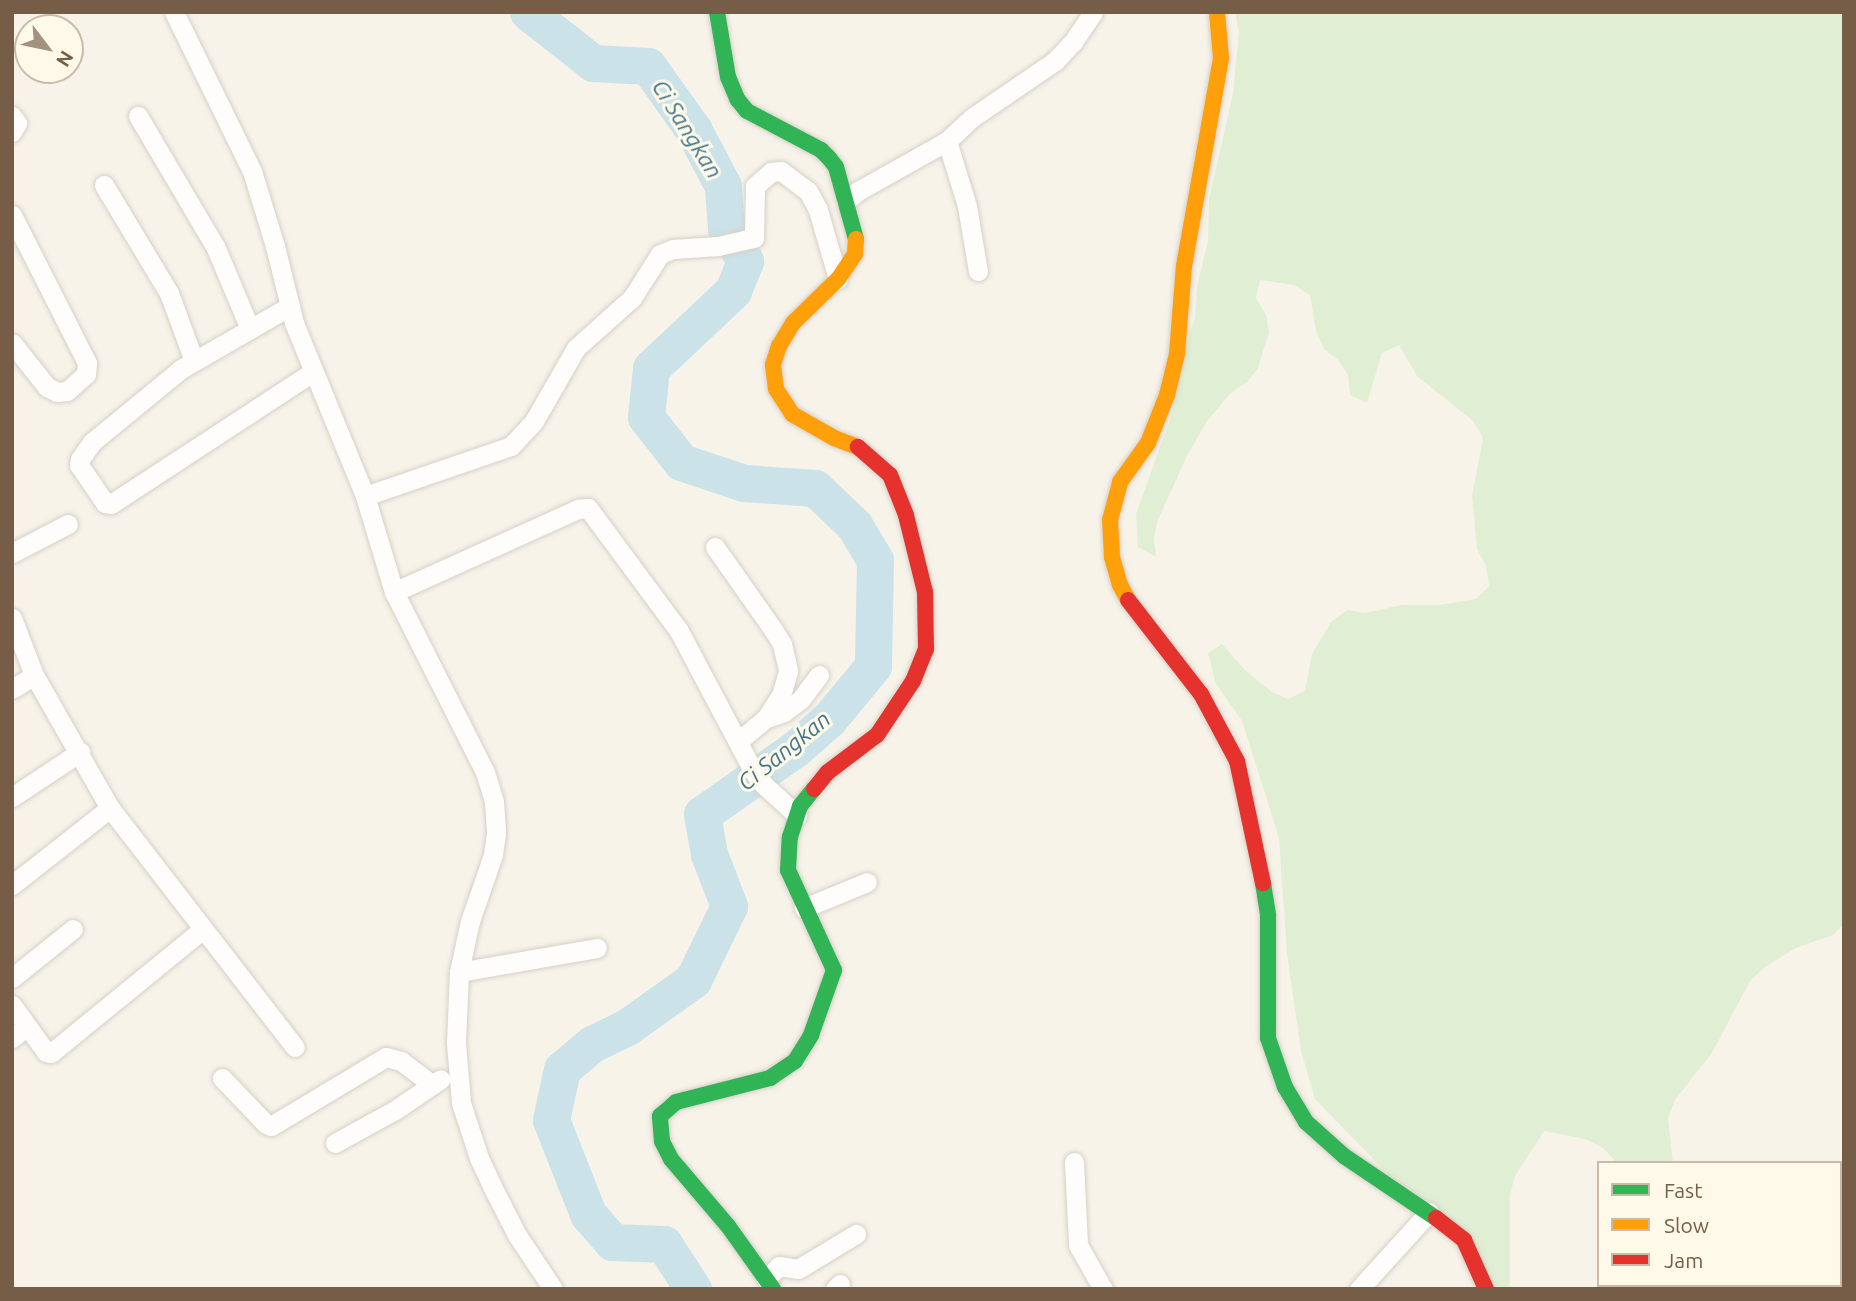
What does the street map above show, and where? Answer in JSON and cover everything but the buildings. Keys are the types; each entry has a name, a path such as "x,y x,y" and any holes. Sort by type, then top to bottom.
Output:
{"street":[{"path":"174,12 252,171 290,306 313,372 365,496 394,592 470,738 494,802 496,833 493,855 470,921 459,972 457,1073 461,1103 479,1158 517,1235 553,1289"},
{"path":"717,12 728,77 742,107 821,150 836,167 852,196 858,248 838,279 793,323 779,345 773,365 776,389 792,414 834,438 863,449 890,475 906,515 925,592 926,649 897,709 877,735 828,772 800,806 790,837 788,870 816,903 834,970 831,988 811,1035 795,1061 771,1078 676,1102 660,1116 662,1141 671,1159 772,1276 796,1270 856,1234"},
{"path":"852,196 947,141 973,117 1055,61 1073,42 1093,12"},
{"path":"1217,12 1221,58 1184,266 1177,354 1167,395 1148,443 1120,482 1114,499 1110,520 1112,557 1120,586 1131,604 1161,647 1201,694 1219,722 1237,761 1259,855 1268,916 1269,1038 1286,1087 1306,1122 1319,1135 1359,1168 1429,1212 1464,1240 1486,1289"},
{"path":"12,116 17,123 12,132"},
{"path":"138,116 215,246 250,329"},
{"path":"947,141 967,206 978,271"},
{"path":"365,496 511,446 534,421 576,348 632,298 660,254 673,249 718,246 750,240 755,234 755,186 762,176 781,171 808,191 818,210 838,279"},
{"path":"104,185 170,293 194,361"},
{"path":"12,215 88,363 86,374 67,391 57,392 47,387 12,343"},
{"path":"290,306 194,361 92,442 79,459 79,465 105,503 111,504 313,372"},
{"path":"394,592 584,507 605,530 678,632 759,778 797,815"},
{"path":"12,553 68,524"},
{"path":"715,547 782,644 788,671 781,695 766,718 739,741"},
{"path":"12,618 34,675 110,808 295,1047"},
{"path":"12,689 34,675"},
{"path":"766,718 784,712 801,699 819,675"},
{"path":"12,797 80,752"},
{"path":"12,885 110,808"},
{"path":"816,903 867,882"},
{"path":"12,978 73,929"},
{"path":"12,1005 20,1032 46,1052 54,1052 203,929"},
{"path":"459,972 597,948"},
{"path":"222,1078 271,1126 386,1057 401,1062 432,1084"},
{"path":"334,1143 395,1110 432,1084 457,1073"},
{"path":"1074,1162 1079,1245 1103,1289"},
{"path":"1359,1289 1429,1212"}],"green space":[{"path":"1235,12 1844,12 1844,924 1833,935 1796,948 1765,967 1750,981 1712,1053 1675,1100 1668,1118 1673,1161 1615,1161 1602,1147 1585,1139 1544,1131 1514,1178 1510,1197 1510,1289 1499,1289 1315,1099 1301,1051 1287,954 1279,838 1242,721 1215,682 1208,653 1222,644 1245,670 1272,692 1288,699 1305,691 1312,654 1331,622 1347,610 1365,613 1402,605 1439,605 1476,599 1489,586 1486,566 1477,549 1472,495 1483,438 1473,421 1417,376 1399,345 1382,353 1367,403 1350,395 1348,375 1338,360 1324,349 1316,331 1310,295 1294,285 1260,280 1256,298 1266,315 1269,332 1258,368 1247,382 1231,393 1207,421 1187,456 1157,522 1154,539 1156,557 1138,547 1136,514 1172,414 1183,353 1195,318 1197,287 1208,241 1209,200 1233,93 1239,32"}],"waterway":[{"name":"Ci Sangkan","path":"528,12 593,63 648,66 693,129 723,186 726,229 745,261 733,291 651,368 646,417 681,462 744,483 815,488 854,525 875,560 873,666 829,719 795,749 702,814 709,854 729,906 693,980 627,1027 592,1044 562,1069 551,1120 588,1214 612,1242 664,1244 693,1289"}],"traffic: fast":[{"path":"717,12 728,77 738,100 747,111 821,150 829,158 836,167 856,239"},
{"path":"773,1289 728,1226 671,1159 662,1141 660,1116 676,1102 770,1078 795,1061 811,1035 834,970 788,870 790,837 800,806 814,789"},
{"path":"1263,883 1268,916 1268,1038 1285,1087 1306,1122 1344,1156 1436,1218"}],"traffic: slow":[{"path":"1128,600 1120,585 1112,557 1110,520 1120,482 1148,443 1167,395 1177,354 1184,266 1221,58 1217,12"},
{"path":"856,239 855,254 838,279 793,323 779,346 773,365 776,389 792,414 834,438 858,447"}],"traffic: jam":[{"path":"814,789 828,772 877,735 913,681 926,649 925,592 906,515 890,475 858,447"},
{"path":"1128,600 1201,694 1237,761 1263,883"},
{"path":"1436,1218 1464,1240 1486,1289"}]}
